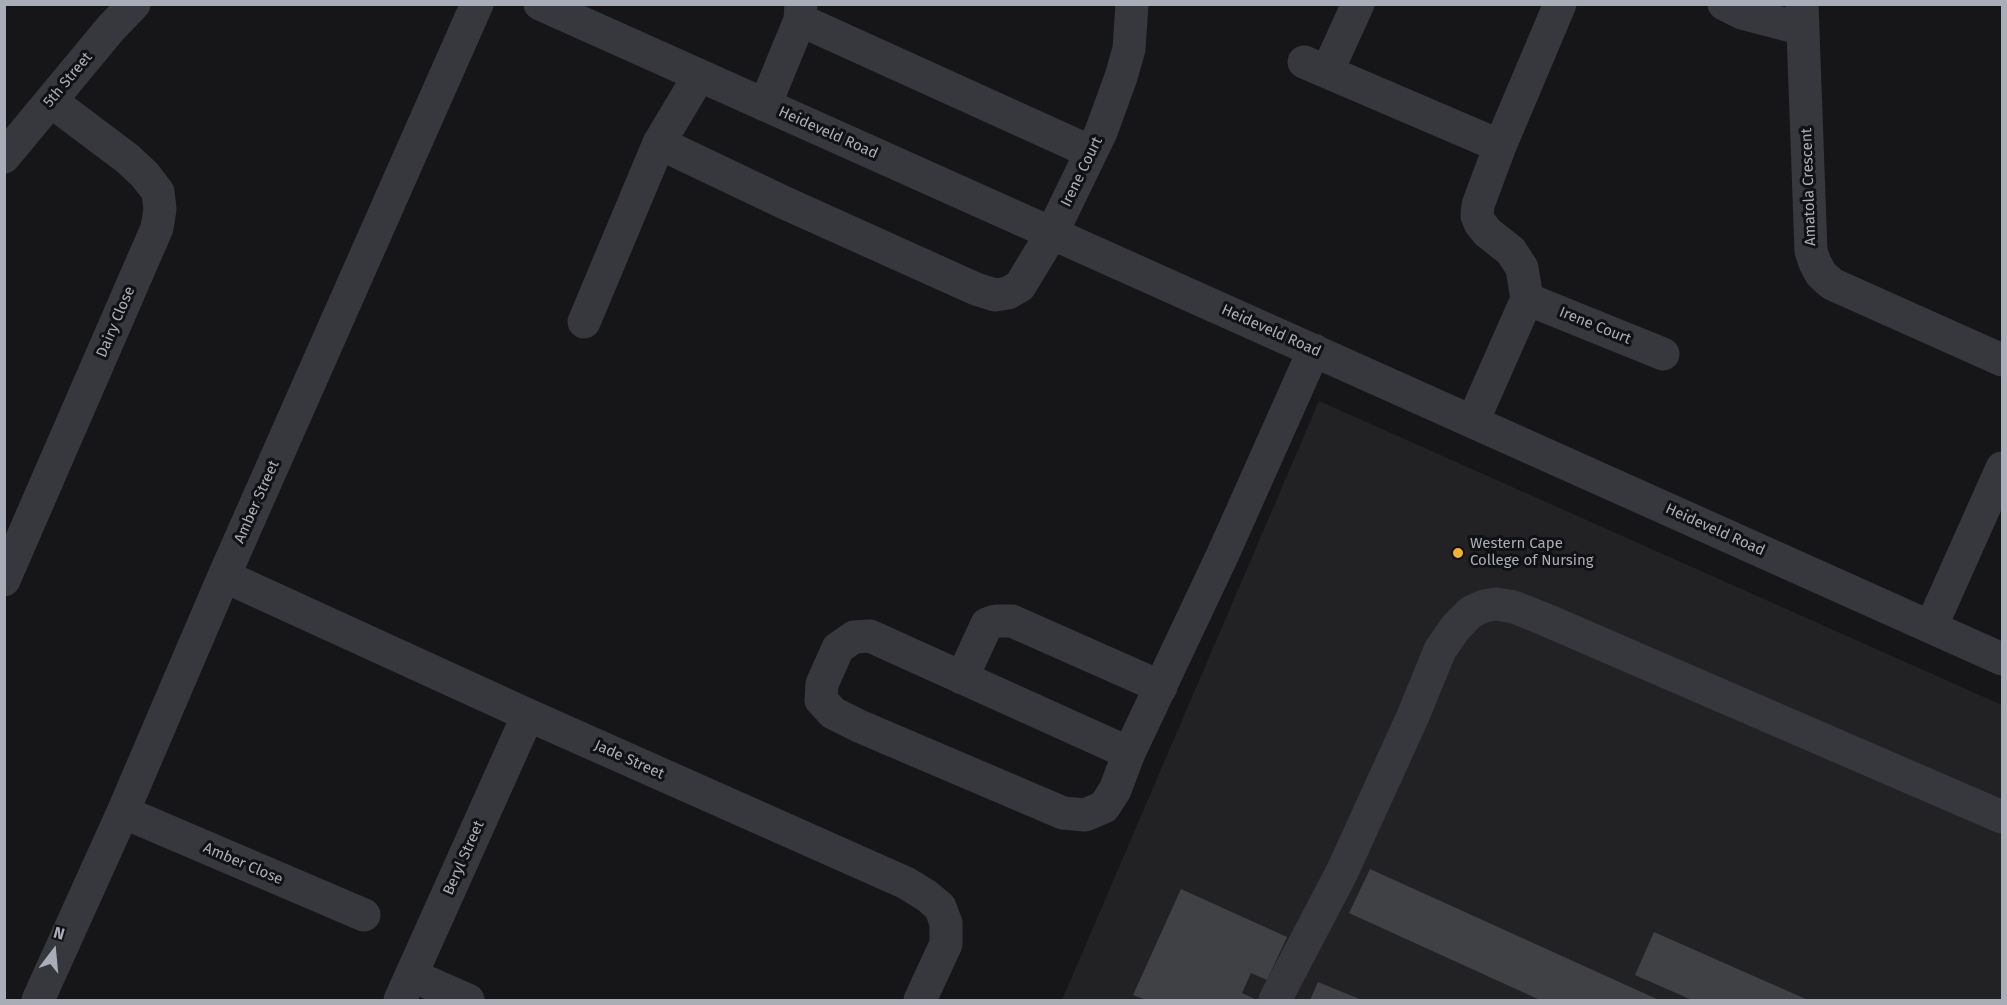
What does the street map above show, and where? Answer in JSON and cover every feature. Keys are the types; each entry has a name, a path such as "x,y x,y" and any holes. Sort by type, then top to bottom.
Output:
{"street":[{"name":"5th Street","path":"4,157 111,28 134,4"},
{"name":"Amber Street","path":"38,1000 123,812 224,576 477,4"},
{"name":"Heideveld Road","path":"540,4 2002,658"},
{"name":"Irene Court","path":"659,142 785,203 976,290 995,295 1008,293 1020,286 1052,233 1101,132 1129,49 1132,4"},
{"path":"1358,4 1316,67 1500,146"},
{"path":"1473,421 1527,299 1524,276 1518,261 1511,251 1487,232 1480,223 1477,216 1478,205 1500,146 1560,4"},
{"path":"1724,4 1742,13 1803,17"},
{"path":"765,105 800,12 1091,152"},
{"name":"Amatola Crescent","path":"1803,17 1810,251 1821,274 1832,284 2002,360"},
{"path":"584,322 659,142 699,76"},
{"name":"Dairy Close","path":"4,580 157,228 160,209 158,192 145,175 128,159 51,101"},
{"name":"Irene Court","path":"1527,299 1663,354"},
{"path":"1129,753 870,636 854,637 838,648 822,684 822,700 833,713 859,726 1063,813 1085,815 1104,807 1115,790 1129,753 1314,350"},
{"path":"1931,627 2002,468"},
{"name":"Jade Street","path":"224,576 528,715 906,883 940,907 946,923 946,944 920,1000"},
{"path":"1275,1000 1342,872 1413,716 1440,650 1456,627 1471,612 1484,606 1496,604 1514,607 1544,619 2002,817"},
{"path":"951,672 987,624 996,621 1012,621 1161,687"},
{"name":"Beryl Street","path":"406,988 528,715"},
{"name":"Amber Close","path":"123,812 364,915"},
{"path":"406,988 468,1000"}],"shaded area":[{"name":"Western Cape College of Nursing","path":"1319,401 2002,705 2002,1000 1062,1000"}],"building":[{"path":"1370,869 1659,1000 1540,1000 1349,913"},
{"path":"1181,889 1287,937 1267,980 1251,973 1242,993 1257,1000 1146,1000 1133,995"},
{"path":"1654,932 1808,1000 1692,1000 1635,975"},
{"path":"1318,982 1362,1000 1310,1000"}],"place":[{"name":"Western Cape College of Nursing","path":"1458,553"}]}
